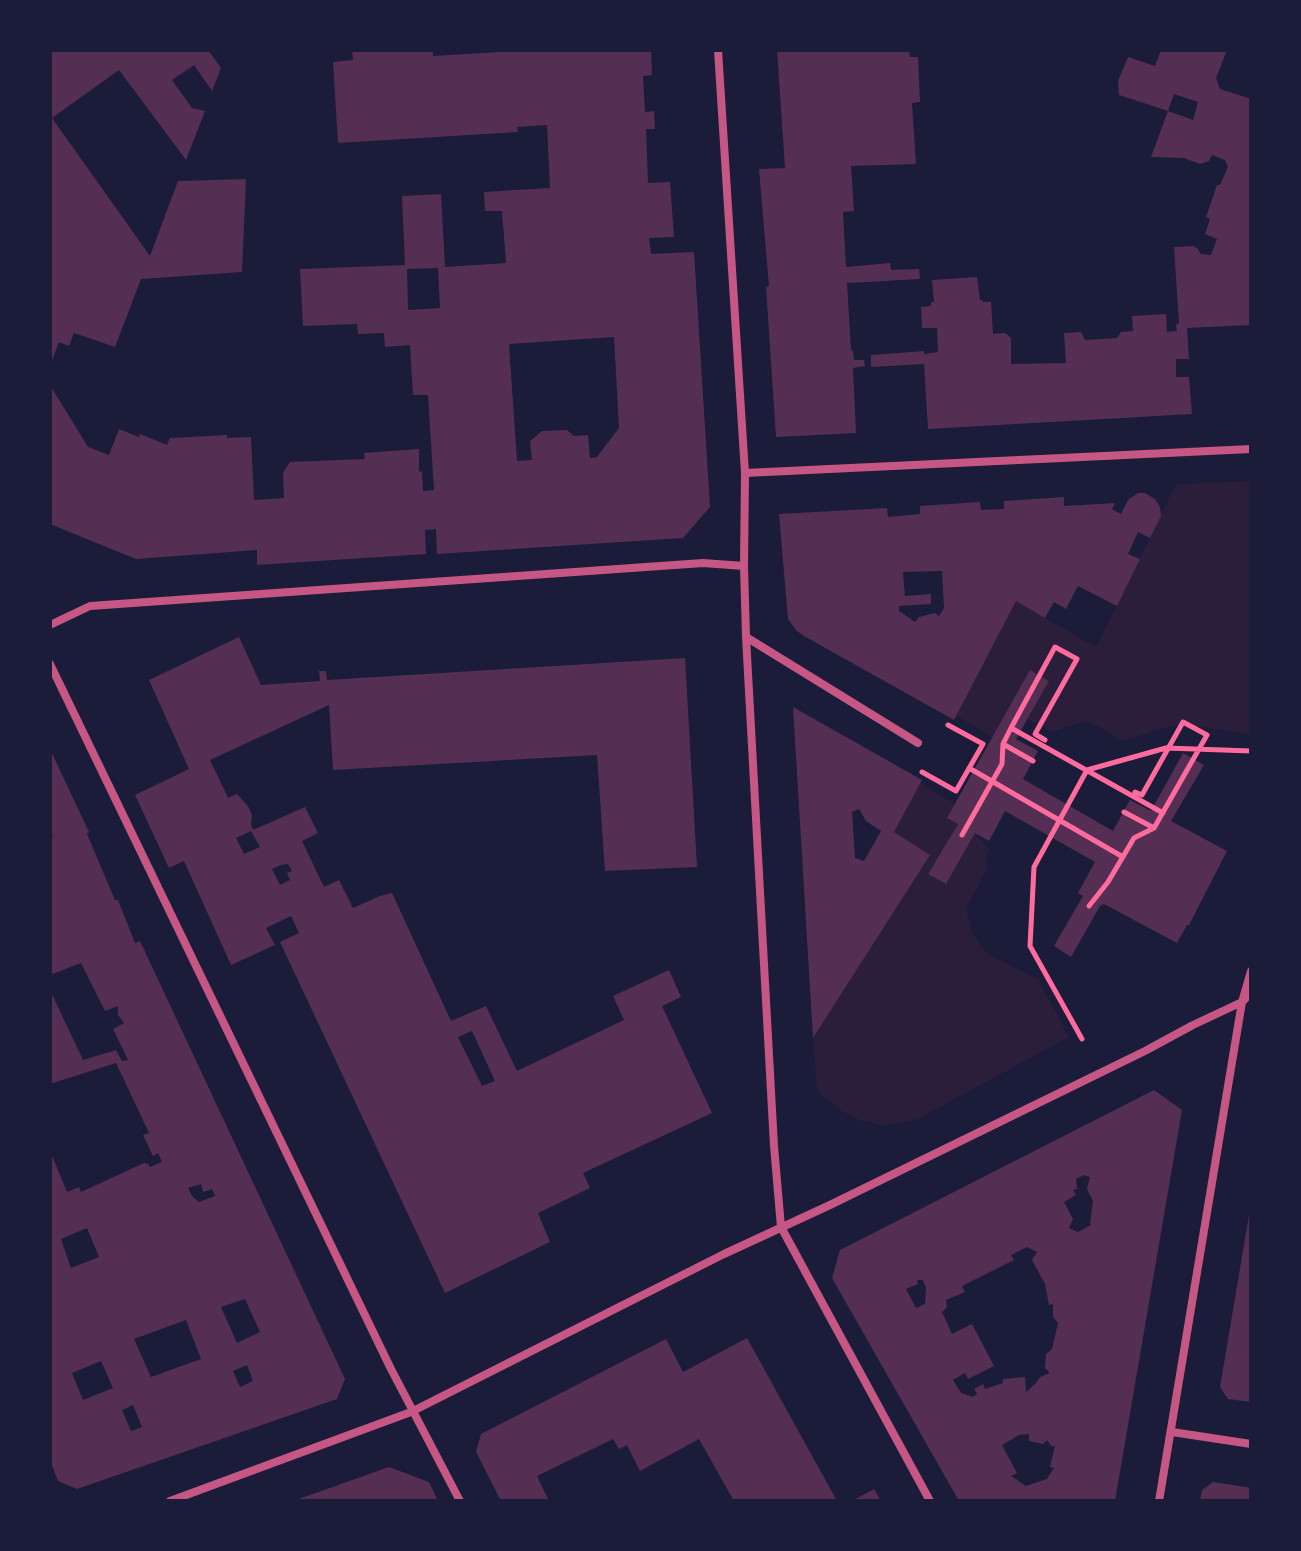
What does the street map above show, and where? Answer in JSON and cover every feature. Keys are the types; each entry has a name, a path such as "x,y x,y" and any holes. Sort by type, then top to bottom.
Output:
{"street":[{"path":"718,50 745,473 746,637 781,1227 930,1501"},
{"path":"745,473 1251,449"},
{"path":"50,625 90,606 703,563 744,566"},
{"path":"746,637 918,743"},
{"path":"50,664 411,1412 460,1501"},
{"path":"1159,1501 1242,1002 1251,971"},
{"path":"170,1501 411,1412 724,1254 1086,1081 1242,1002 1251,993"},
{"path":"1172,1432 1251,1444"}],"path":[{"path":"962,835 1002,764 1003,744 1055,647 1077,659 1035,734 1045,740"},
{"path":"1089,906 1108,882 1134,838 1154,828 1207,735 1183,722 1142,795 1135,792"},
{"path":"922,772 956,791 983,744 948,725"},
{"path":"1011,728 1163,813"},
{"path":"1003,744 1033,761"},
{"path":"1082,1039 1030,946 1034,867 1087,770 1166,748 1251,751"},
{"path":"969,768 1123,857"},
{"path":"1124,812 1154,828"}],"shaded area":[{"path":"1251,481 1251,735 1183,724 1123,741 1088,721 1050,732 1028,719 1049,681 1031,670 992,738 956,715 1016,601 1096,647 1176,484"},
{"path":"920,783 955,804 958,824 928,874 946,884 975,833 990,850 986,858 988,867 966,909 973,934 988,954 1038,979 1069,1037 918,1119 879,1125 843,1112 817,1091 813,1038 929,856 894,832"}],"building":[{"path":"50,50 208,50 221,68 212,91 194,65 172,80 192,108 205,111 186,160 119,70 52,118 150,256 178,181 246,179 242,272 141,279 115,347 74,333 69,346 59,342 50,366"},
{"path":"352,50 433,50 433,56 533,50 651,50 652,75 643,76 645,112 654,111 655,129 646,129 648,183 670,182 674,237 649,238 651,254 694,252 710,507 683,538 437,554 436,529 425,530 426,554 257,565 257,550 136,559 50,524 50,385 88,447 109,455 119,429 167,445 170,438 251,437 254,500 284,498 283,473 290,462 365,459 364,453 419,449 423,491 434,490 428,395 413,395 410,345 385,347 384,333 358,334 357,324 303,326 300,269 405,265 402,196 441,194 445,267 506,263 502,211 485,211 484,192 550,188 547,125 517,127 518,132 338,143 333,62 353,60","holes":["438,268 440,308 408,310 407,269","614,337 619,428 597,457 590,458 588,435 574,436 567,430 542,431 530,441 532,460 517,461 509,344"]},
{"path":"777,50 909,50 910,57 918,57 920,102 912,103 916,164 851,166 854,211 843,212 846,267 890,263 891,270 919,269 920,279 847,283 851,350 854,360 864,360 865,366 853,368 856,433 776,437 766,287 769,286 759,169 785,168"},
{"path":"1161,50 1227,50 1216,78 1220,89 1251,99 1251,325 1187,328 1189,359 1176,359 1176,377 1189,377 1192,414 928,429 924,364 871,367 871,355 938,352 937,328 922,328 921,307 931,306 934,302 932,280 977,277 980,300 991,302 993,334 1005,333 1011,338 1011,364 1066,363 1064,333 1081,332 1085,340 1117,338 1121,332 1133,331 1132,316 1166,314 1167,332 1177,331 1174,247 1193,246 1201,254 1211,255 1217,239 1205,234 1210,219 1206,217 1217,185 1220,185 1228,167 1225,160 1212,155 1209,161 1200,164 1184,158 1151,157 1168,111 1119,95 1118,81 1128,57 1155,66","holes":["1174,94 1198,102 1193,120 1168,111"]},
{"path":"1138,493 1145,493 1155,499 1161,516 1150,538 1138,532 1128,554 1140,559 1117,606 1078,586 1066,609 1054,602 1045,618 1016,601 954,720 804,636 788,619 779,514 887,508 888,517 920,514 920,506 980,502 981,510 1004,509 1004,501 1064,497 1064,506 1115,503 1112,509 1121,514 1128,500","holes":["942,571 944,608 939,616 935,613 919,617 915,622 899,611 899,606 931,604 931,594 905,596 903,572"]},
{"path":"239,637 261,685 320,681 319,671 326,671 327,680 685,658 697,867 605,871 597,755 333,770 329,705 210,760 228,798 237,794 248,806 253,830 305,807 318,833 302,841 324,887 339,880 353,908 392,893 451,1021 486,1006 517,1071 624,1020 613,996 669,970 681,997 662,1006 712,1113 583,1173 590,1188 538,1213 550,1242 445,1293 280,942 299,933 291,916 266,928 275,945 231,965 184,861 169,868 135,795 189,769 149,680","holes":["251,831 260,847 244,854 236,838","288,864 292,871 287,873 290,880 280,885 272,869","472,1031 495,1081 482,1086 458,1037"]},
{"path":"1030,670 1049,681 1016,739 1038,751 1023,779 1113,831 1130,800 1151,811 1183,753 1204,765 1171,821 1227,851 1177,943 1104,904 1071,957 1054,946 1083,896 1078,893 1095,862 1005,811 989,841 975,833 946,884 928,874 958,824 947,818"},
{"path":"793,707 922,780 894,832 930,855 813,1038","holes":["859,809 866,821 881,831 864,861 855,858 852,812"]},
{"path":"50,749 89,832 87,834 135,943 140,941 345,1379 337,1399 77,1489 58,1481 50,1460 50,1151 67,1192 79,1187 81,1192 144,1163 150,1167 162,1162 158,1153 153,1156 143,1135 149,1133 116,1063 50,1084 50,990 83,1060 116,1050 122,1061 128,1060 113,1029 124,1023 118,1015 118,1006 105,1011 81,963 50,975 50,838 53,836 50,832","holes":["201,1184 203,1192 212,1189 215,1196 199,1202 188,1188","87,1228 99,1257 71,1268 61,1239","245,1299 260,1332 237,1343 221,1307","186,1320 201,1359 151,1377 134,1339","101,1361 113,1388 83,1400 72,1373","247,1365 253,1381 240,1387 233,1371","133,1405 142,1427 131,1431 122,1410"]},
{"path":"1154,1090 1182,1110 1115,1501 959,1501 832,1278 840,1250","holes":["1084,1175 1090,1177 1087,1189 1093,1201 1091,1225 1078,1232 1069,1228 1073,1219 1064,1202 1076,1195 1073,1190 1077,1189 1076,1179","1027,1247 1037,1252 1032,1260 1045,1284 1049,1305 1053,1304 1053,1317 1058,1323 1052,1349 1046,1354 1045,1368 1050,1373 1040,1377 1026,1392 1025,1377 1003,1379 1003,1383 985,1389 983,1384 974,1389 977,1394 973,1397 961,1393 953,1380 965,1373 968,1379 994,1366 972,1324 952,1334 942,1312 947,1307 946,1300 965,1292 962,1286 1014,1260 1011,1255","917,1280 923,1280 925,1304 916,1308 906,1289 918,1284","1029,1434 1029,1441 1043,1444 1047,1440 1055,1446 1050,1467 1054,1468 1047,1479 1026,1486 1011,1476 1017,1473 1002,1445 1019,1435"]},
{"path":"1249,1215 1251,1402 1228,1399 1220,1387"},
{"path":"747,1338 837,1501 734,1501 699,1439 640,1471 627,1445 619,1449 613,1439 537,1476 549,1501 501,1501 476,1452 481,1434 666,1339 683,1372"},
{"path":"389,1467 429,1482 438,1501 293,1501"},
{"path":"1213,1482 1251,1488 1251,1501 1200,1501 1202,1490"},
{"path":"874,1489 881,1501 852,1501"}]}
